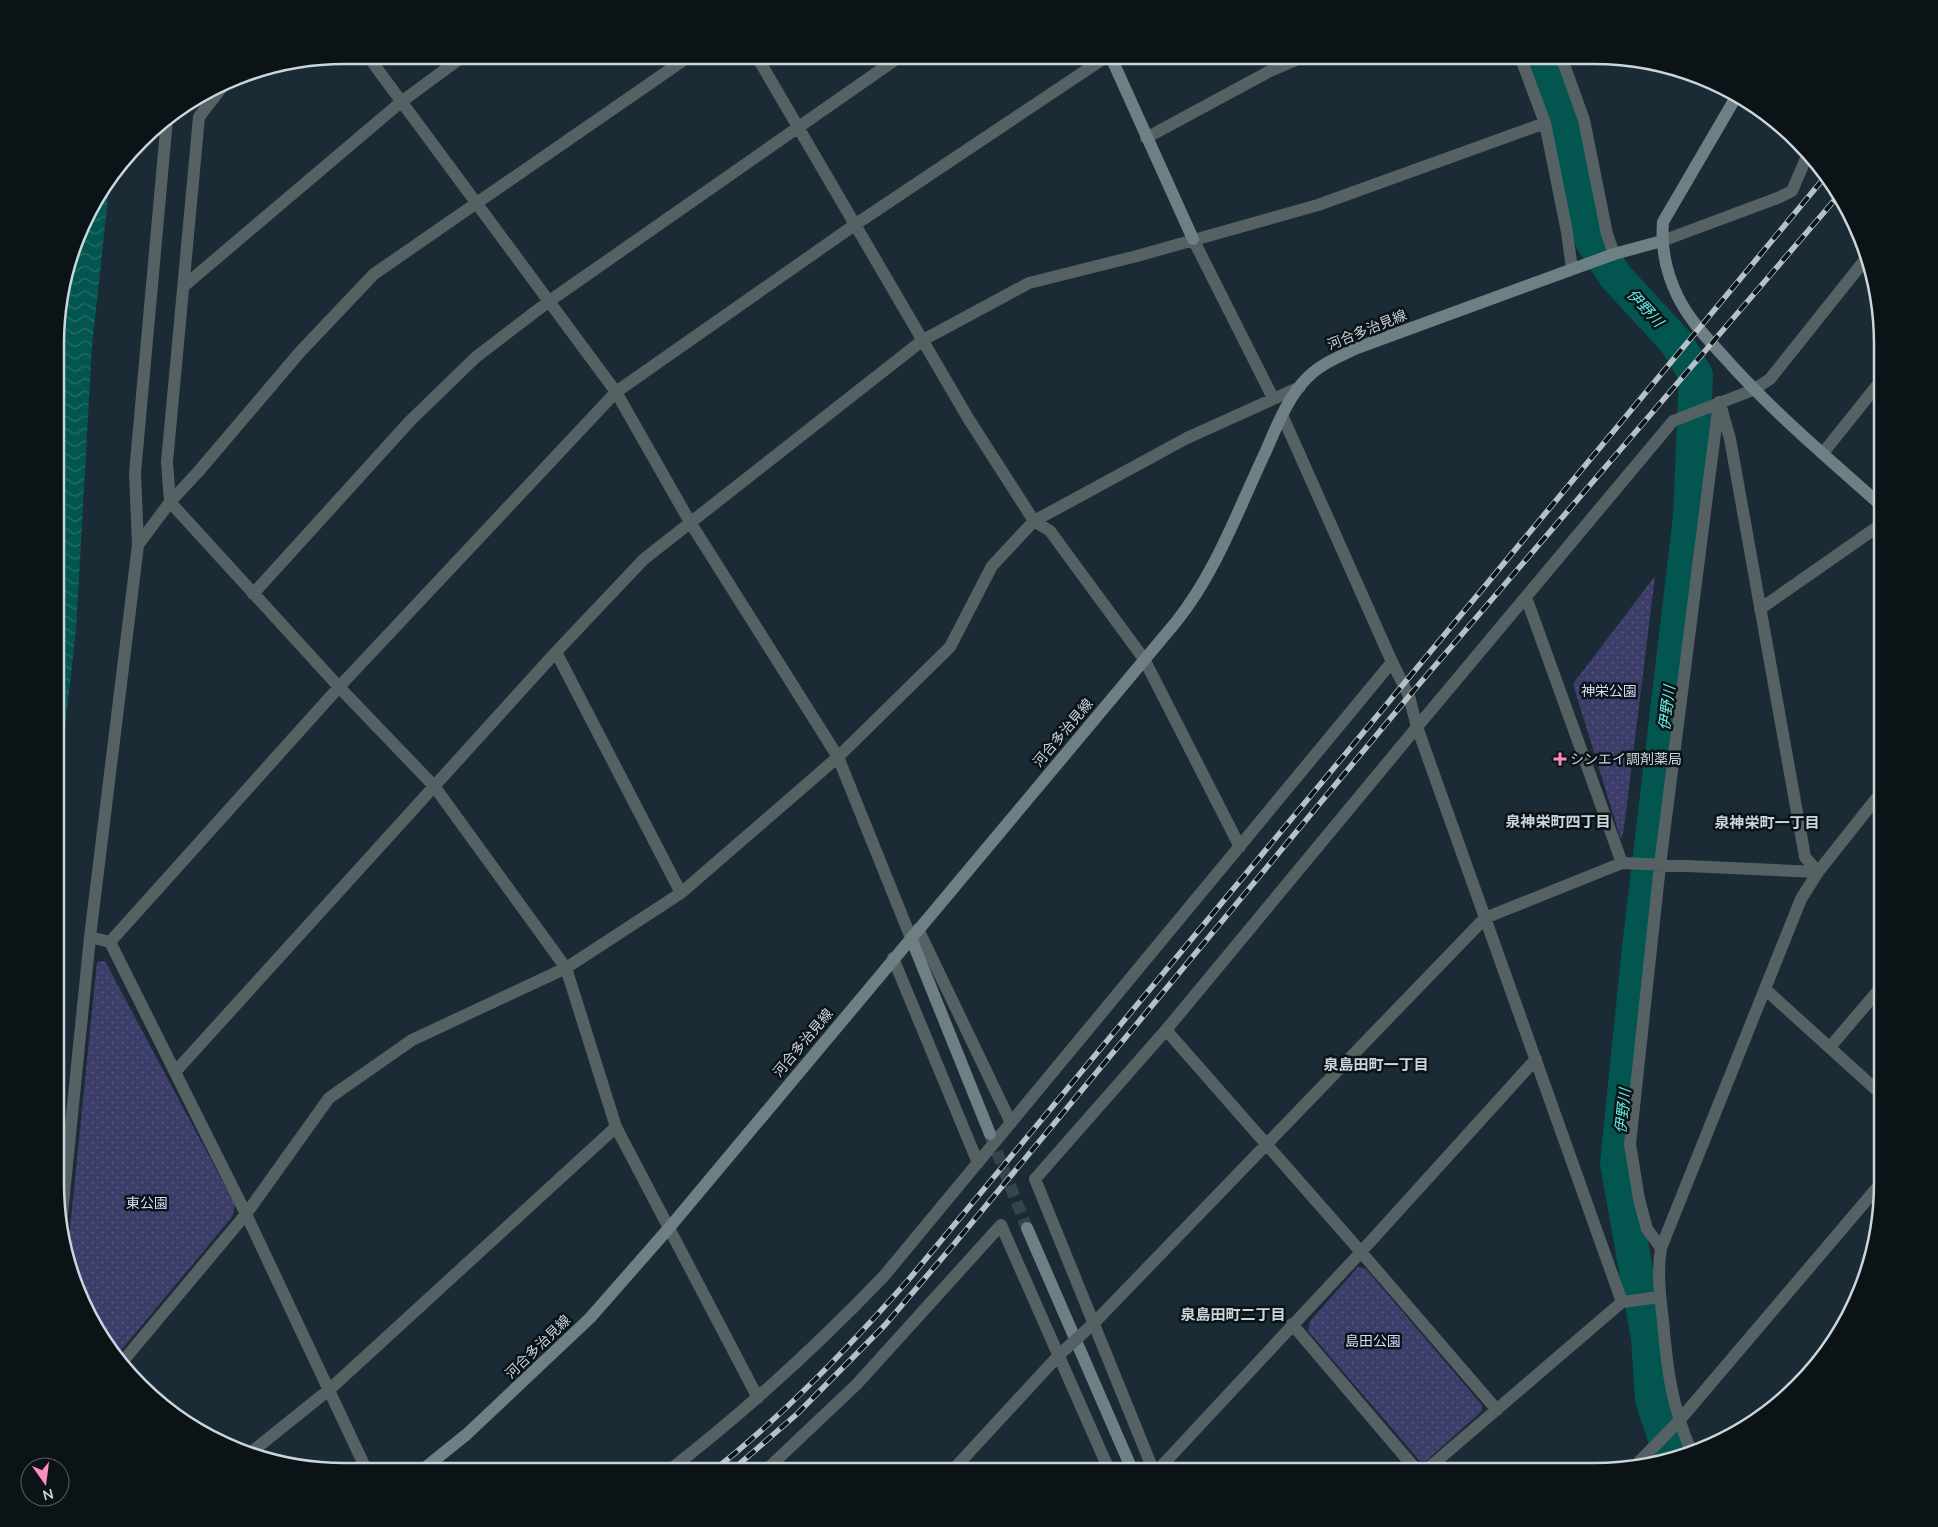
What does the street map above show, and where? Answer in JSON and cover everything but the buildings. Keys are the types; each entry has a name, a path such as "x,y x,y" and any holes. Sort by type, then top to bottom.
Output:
{"main road":[{"path":"1113,64 1193,239"},
{"path":"1733,101 1663,222 1662,241 1667,268 1684,308 1698,330 1753,390 1874,498"},
{"name":"河合多治見線","path":"432,1463 467,1434 577,1330 670,1228 893,958 1196,597 1212,567 1282,415 1308,377 1327,363 1357,348 1614,254 1662,241"},
{"path":"914,933 990,1134"},
{"path":"1027,1228 1129,1463"}],"street":[{"path":"374,64 616,392 690,522 838,757 914,933 1011,1123"},
{"path":"184,286 401,102 453,64"},
{"path":"138,546 170,502 198,472 300,352 374,274 678,64"},
{"path":"761,64 968,418 1034,521 1050,532 1144,659 1240,847"},
{"path":"253,594 410,420 476,357 548,302 889,64"},
{"path":"110,942 339,688 616,392 856,224 1096,64"},
{"path":"1146,138 1270,71 1288,64"},
{"path":"1523,64 1546,123 1568,232 1572,269"},
{"path":"1564,64 1584,120 1607,234 1614,254"},
{"path":"216,95 198,118 167,462 170,502 339,688 434,786 566,968 616,1127 758,1398"},
{"path":"175,1072 556,652 644,558 923,340 1029,283 1137,256 1318,205 1546,123"},
{"path":"64,1194 90,937 138,546 135,473 165,128"},
{"path":"1662,241 1780,197 1792,190 1805,160"},
{"path":"1193,239 1273,398"},
{"path":"1151,1463 1035,1179 1166,1030 1416,727 1673,421 1753,390 1770,379 1862,263"},
{"path":"125,1358 246,1214 329,1098 412,1040 566,968 681,893 838,757 950,647 992,566 1034,521 1187,438 1273,398 1300,388"},
{"path":"1823,453 1874,389"},
{"path":"1719,402 1730,440 1805,857 1818,872"},
{"path":"1661,1248 1646,1229 1630,1144 1660,865 1719,402"},
{"path":"1282,415 1409,696 1416,727 1622,1302"},
{"path":"1760,609 1874,529"},
{"path":"1526,597 1622,863"},
{"path":"556,652 681,893"},
{"path":"678,1463 758,1398 823,1340 884,1276 1392,662"},
{"path":"1689,1446 1678,1422 1668,1377 1657,1273 1661,1248 1766,990 1801,898 1818,872 1874,801"},
{"path":"959,1463 1059,1356 1093,1324 1485,918 1622,863 1818,872"},
{"path":"90,937 110,942 246,1214 363,1463"},
{"path":"893,958 978,1163"},
{"path":"1766,990 1874,1088"},
{"path":"1830,1047 1874,995"},
{"path":"1166,1030 1497,1410"},
{"path":"1163,1463 1361,1252 1536,1059"},
{"path":"256,1449 330,1389 616,1127"},
{"path":"1642,1459 1678,1422 1874,1191"},
{"path":"774,1463 858,1384 1001,1225 1106,1463"},
{"path":"1435,1463 1622,1302 1660,1297"},
{"path":"1292,1324 1410,1463"}],"green space":[{"name":"神栄公園","path":"1655,576 1624,828 1621,840 1573,684"},
{"name":"東公園","path":"105,961 235,1205 232,1217 120,1351 101,1323 85,1290 69,1238 97,962"},
{"name":"島田公園","path":"1358,1267 1366,1269 1482,1405 1482,1411 1426,1461 1420,1461 1308,1331 1310,1321"}],"water":[{"path":"109,192 92,346 76,630 64,736 64,325 73,271 85,237"}],"waterway":[{"name":"伊野川","path":"1546,64 1567,127 1592,241 1616,277 1676,342 1696,375 1690,517 1639,948 1617,1163 1648,1338 1652,1399 1670,1453"}],"tunnel":[{"path":"990,1135 1027,1228"}],"railway":[{"path":"723,1463 816,1379 910,1278 1822,181"},
{"path":"740,1463 797,1414 885,1325 1409,696 1835,200"}],"place":[{"name":"シンエイ調剤薬局","path":"1560,759"}],"district":[{"name":"泉神栄町四丁目","path":"1558,822"},
{"name":"泉神栄町一丁目","path":"1767,823"},
{"name":"泉島田町一丁目","path":"1376,1065"},
{"name":"泉島田町二丁目","path":"1233,1315"}]}
